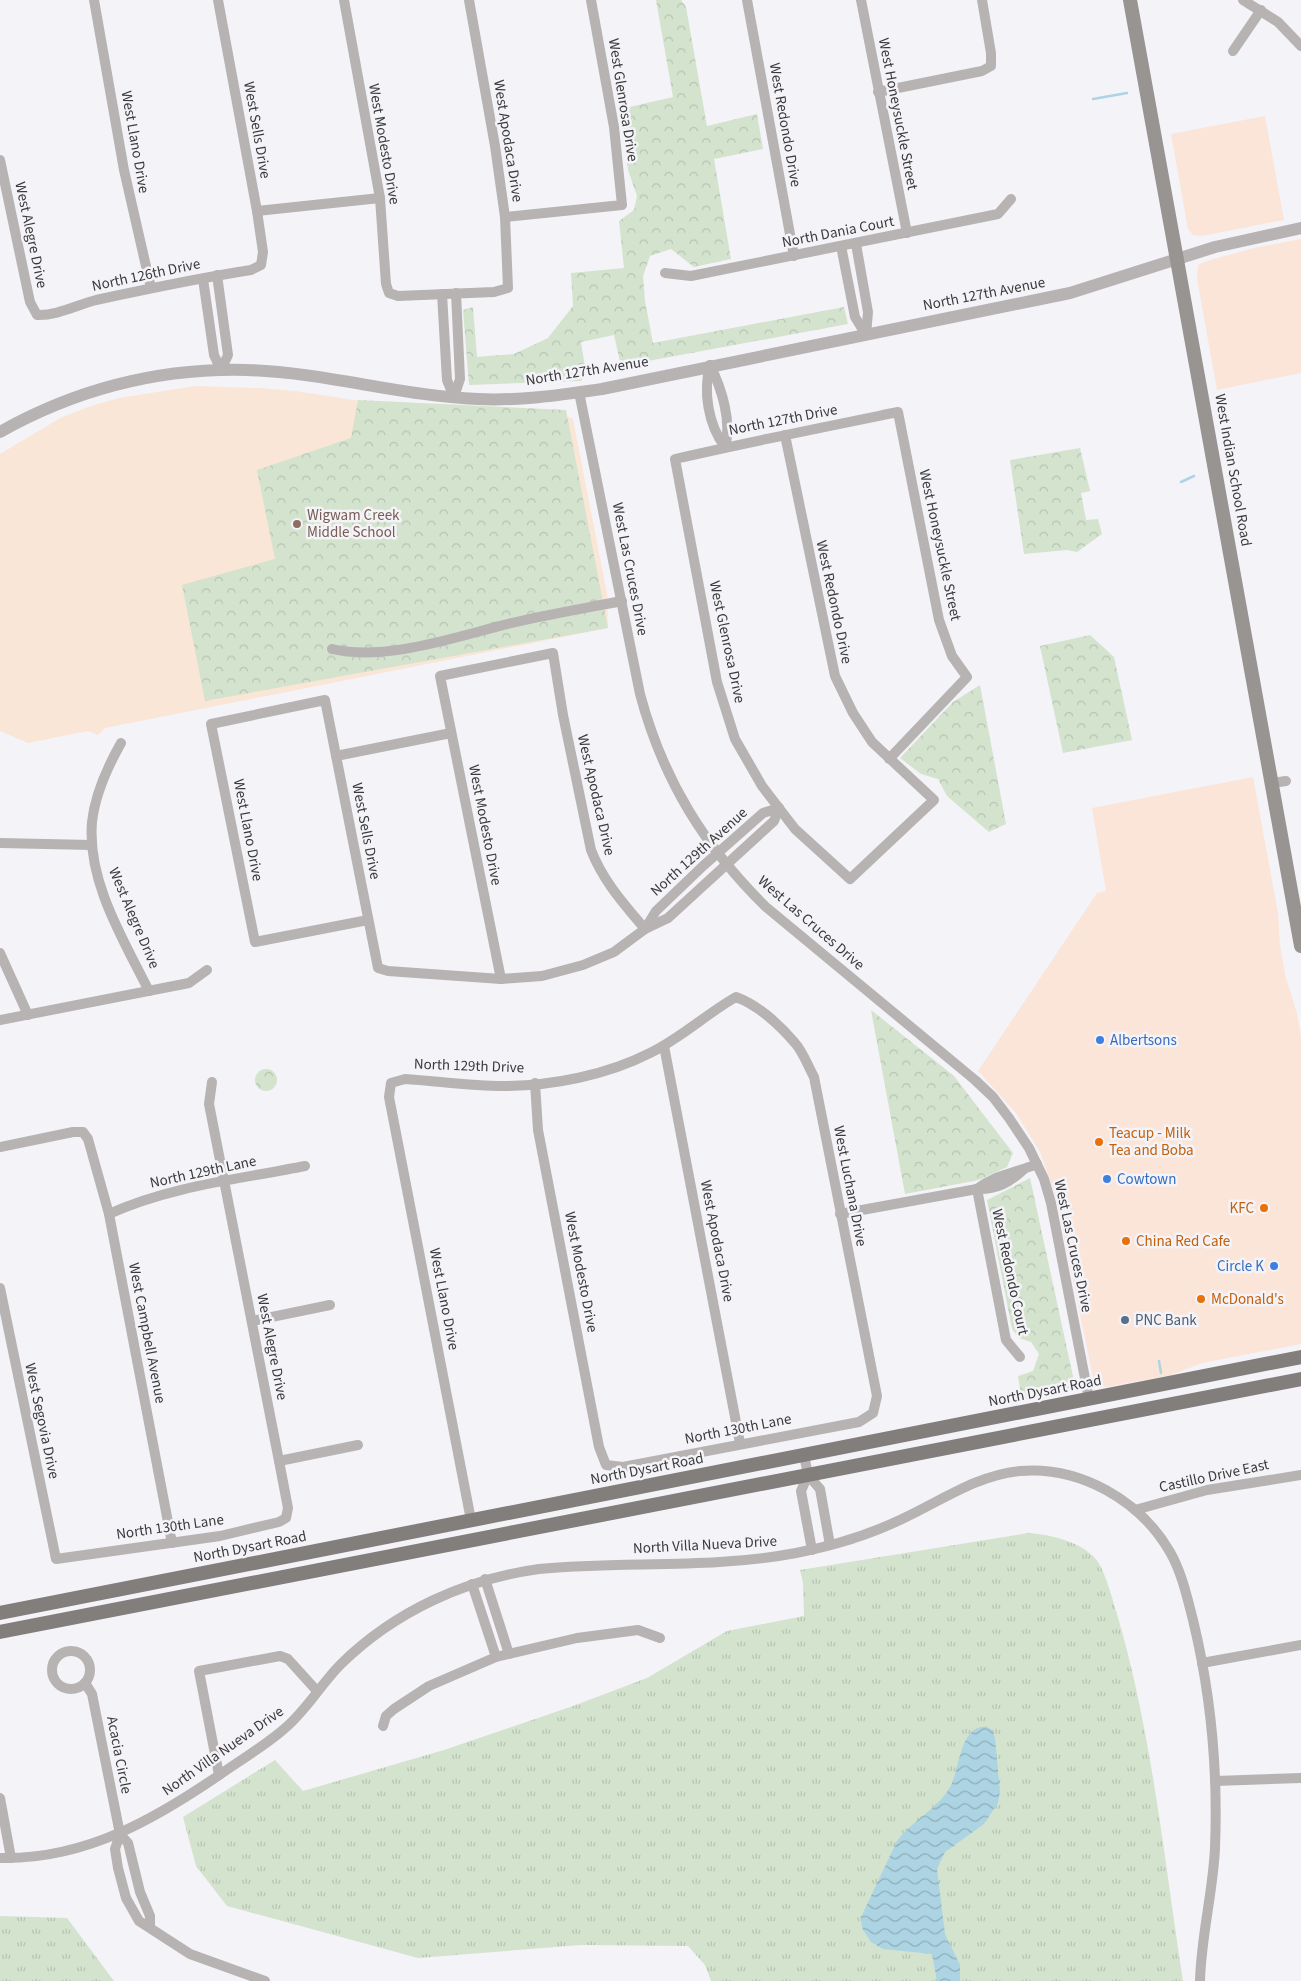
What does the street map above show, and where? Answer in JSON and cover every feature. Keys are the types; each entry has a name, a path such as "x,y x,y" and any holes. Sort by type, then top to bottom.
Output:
{"main road":[{"name":"West Indian School Road","path":"1130,0 1279,782 1301,946"},
{"name":"North Dysart Road","path":"0,1612 1301,1358"},
{"path":"0,1632 1301,1379"},
{"path":"1089,1399 1094,1419"}],"street":[{"name":"West Llano Drive","path":"94,0 124,170 151,288"},
{"name":"West Sells Drive","path":"218,0 263,252 261,265"},
{"name":"West Modesto Drive","path":"344,0 380,198 386,284 389,293 398,296 442,294"},
{"name":"West Apodaca Drive","path":"456,293 494,292 508,288 505,217 495,146 469,0"},
{"name":"West Glenrosa Drive","path":"505,217 622,205 614,126 591,0"},
{"name":"West Redondo Drive","path":"747,0 794,256"},
{"name":"West Honeysuckle Street","path":"861,0 907,234"},
{"path":"878,92 982,71 991,66 991,54 982,0"},
{"path":"1243,0 1278,22 1301,46"},
{"path":"1233,51 1261,10"},
{"name":"West Alegre Drive","path":"0,160 28,294 37,315"},
{"path":"256,211 380,198"},
{"name":"North Dania Court","path":"665,273 692,276 907,234 998,214 1011,200"},
{"name":"North 127th Avenue","path":"0,432 45,409 100,389 155,376 221,370 304,375 454,397 511,399 579,392 1090,288 1215,247 1301,228"},
{"path":"856,244 868,312 866,335"},
{"path":"841,246 855,318 866,335"},
{"name":"North 126th Drive","path":"37,315 47,315 77,305 151,288 251,270 261,265"},
{"path":"217,276 228,355 221,370"},
{"path":"202,279 214,355 221,370"},
{"path":"456,293 460,379 454,397 447,380 442,294 456,293"},
{"path":"710,365 706,383 707,391 715,434 725,447"},
{"name":"West Las Cruces Drive","path":"579,392 640,694 659,754 677,792 717,854 766,907 993,1097 1009,1118 1037,1164 1051,1203 1089,1399"},
{"name":"West Honeysuckle Street","path":"889,759 967,677 952,656 939,620 898,412"},
{"name":"North 127th Drive","path":"674,459 898,412"},
{"name":"West Redondo Drive","path":"786,435 835,676 853,713 872,742 934,800 850,879"},
{"name":"West Glenrosa Drive","path":"674,459 717,682 735,739 762,786 795,829 850,879"},
{"path":"332,649 346,652 377,652 479,633 514,622 622,601"},
{"name":"West Modesto Drive","path":"501,979 440,676 553,653"},
{"name":"West Apodaca Drive","path":"553,653 563,715 591,850 596,864 612,891 645,929"},
{"name":"West Llano Drive","path":"325,700 211,724 254,942 368,920"},
{"name":"West Sells Drive","path":"325,700 378,968"},
{"path":"336,756 451,733"},
{"name":"West Alegre Drive","path":"121,743 110,762 97,800 92,820 92,845 104,894 149,991"},
{"name":"North 129th Avenue","path":"645,929 656,911 717,854 763,813 779,808"},
{"name":"North 129th Avenue","path":"378,968 388,971 501,979 542,976 583,965 614,952 645,929 668,918 774,821 779,808"},
{"path":"0,843 92,845"},
{"path":"0,953 28,1014"},
{"path":"0,1020 189,983 207,970"},
{"name":"North 129th Drive","path":"390,1083 405,1079 504,1086 535,1083 602,1070 629,1063 664,1046 736,998"},
{"name":"West Luchana Drive","path":"736,998 747,1001 767,1016 796,1044 814,1077 877,1396 873,1413"},
{"name":"West Apodaca Drive","path":"664,1046 740,1443"},
{"name":"West Alegre Drive","path":"212,1082 209,1104 288,1508 286,1518"},
{"name":"West Llano Drive","path":"390,1083 389,1097 471,1520"},
{"name":"West Modesto Drive","path":"535,1083 538,1130 599,1447 606,1465"},
{"name":"West Campbell Avenue","path":"0,1147 82,1132 88,1139 109,1214 172,1543"},
{"path":"840,1214 978,1189 991,1190 1007,1172 1022,1170 1037,1164"},
{"name":"North 129th Lane","path":"109,1214 132,1203 162,1194 305,1166"},
{"name":"West Redondo Court","path":"978,1189 1006,1340 1020,1358"},
{"name":"West Segovia Drive","path":"0,1288 4,1334 56,1559"},
{"path":"252,1321 330,1305"},
{"name":"North 130th Lane","path":"606,1465 622,1467 740,1443 859,1422 873,1413"},
{"path":"279,1461 358,1445"},
{"path":"804,1454 808,1475 820,1489 830,1545"},
{"name":"North Villa Nueva Drive","path":"0,1858 73,1850 120,1834 164,1811 284,1730 341,1664 377,1634 432,1601 472,1584 539,1568 719,1562 812,1550 898,1522 982,1479 1019,1471 1051,1472 1070,1475 1106,1490 1135,1510 1164,1541 1178,1568 1190,1606 1202,1663 1211,1723 1215,1781 1213,1867 1200,1981"},
{"path":"808,1475 801,1491 812,1550"},
{"name":"Castillo Drive East","path":"1135,1510 1208,1490 1301,1475"},
{"name":"North 130th Lane","path":"56,1559 220,1536 279,1522 286,1518"},
{"path":"485,1580 509,1654"},
{"path":"472,1584 496,1657"},
{"path":"383,1726 386,1716 394,1709 430,1686 496,1657 577,1638 638,1630 660,1638"},
{"path":"1202,1663 1301,1645"},
{"path":"219,1775 199,1671 280,1656 288,1659 317,1691"},
{"name":"Acacia Circle","path":"85,1682 92,1694 120,1834"},
{"path":"1215,1781 1301,1778"},
{"path":"0,1798 11,1858"},
{"path":"150,1926 150,1916 140,1892 128,1843 120,1834 115,1849 126,1898 139,1920 190,1954 265,1981"}],"shaded area":[{"path":"1265,116 1284,220 1202,236 1193,235 1188,229 1171,134"},
{"path":"1301,239 1301,373 1217,390 1197,279 1198,265 1254,248"},
{"name":"Wigwam Creek Middle School","path":"195,386 295,391 419,410 554,410 573,419 607,594 608,628 105,728 98,735 88,731 28,743 0,731 0,454 62,417 91,406 119,398"},
{"path":"1253,777 1278,913 1280,945 1285,975 1297,1013 1301,1037 1301,1344 1202,1363 1171,1375 1107,1387 1101,1386 1093,1377 1055,1194 1040,1152 1016,1113 978,1071 1097,893 1106,891 1092,808"}],"green space":[{"path":"656,0 681,0 686,7 707,126 757,114 763,149 714,159 731,259 694,267 671,249 650,256 643,276 645,301 653,343 844,307 848,324 621,366 614,335 581,342 586,373 581,381 469,385 463,310 473,307 477,357 514,354 548,338 573,306 571,273 624,268 619,221 634,210 637,196 628,170 621,109 673,97"},
{"path":"358,400 566,410 608,628 205,701 182,585 275,559 257,470 351,438"},
{"path":"1080,448 1090,491 1081,493 1086,520 1098,519 1102,534 1077,552 1067,550 1024,554 1010,460"},
{"path":"1090,635 1114,657 1132,740 1063,753 1040,646"},
{"path":"980,685 1006,824 989,832 947,796 938,779 921,774 900,758 953,702"},
{"path":"871,1010 954,1076 1013,1153 1007,1167 979,1180 905,1194"},
{"path":"266,1069 274,1072 277,1080 274,1088 266,1091 258,1088 255,1080 258,1072"},
{"path":"1030,1178 1074,1381 1069,1392 1022,1400 1018,1376 1033,1371 1039,1354 1031,1342 1019,1338 1012,1329 987,1200"},
{"path":"1029,1533 1055,1537 1081,1547 1098,1562 1108,1584 1129,1659 1148,1750 1183,1981 711,1981 705,1965 688,1946 581,1945 418,1958 227,1906 196,1866 183,1817 275,1760 303,1791 444,1750 573,1706 647,1678 727,1631 804,1616 803,1583 800,1570"},
{"path":"0,1916 67,1918 114,1981 0,1981"}],"water":[{"path":"987,1727 992,1730 995,1738 1000,1791 998,1803 984,1824 945,1852 937,1869 945,1934 960,1965 960,1981 937,1981 932,1954 883,1949 871,1942 862,1928 861,1917 897,1841 910,1827 933,1808 946,1793 954,1778 962,1749 971,1732 978,1728"}],"waterway":[{"path":"1093,99 1127,93"},
{"path":"1181,482 1194,476"},
{"path":"1159,1361 1161,1373"}],"place":[{"name":"Wigwam Creek Middle School","path":"297,524"},
{"name":"Albertsons","path":"1100,1040"},
{"name":"Teacup - Milk Tea and Boba","path":"1099,1142"},
{"name":"Cowtown","path":"1107,1179"},
{"name":"KFC","path":"1264,1208"},
{"name":"China Red Cafe","path":"1126,1241"},
{"name":"Circle K","path":"1274,1266"},
{"name":"McDonald's","path":"1201,1299"},
{"name":"PNC Bank","path":"1125,1320"}]}
